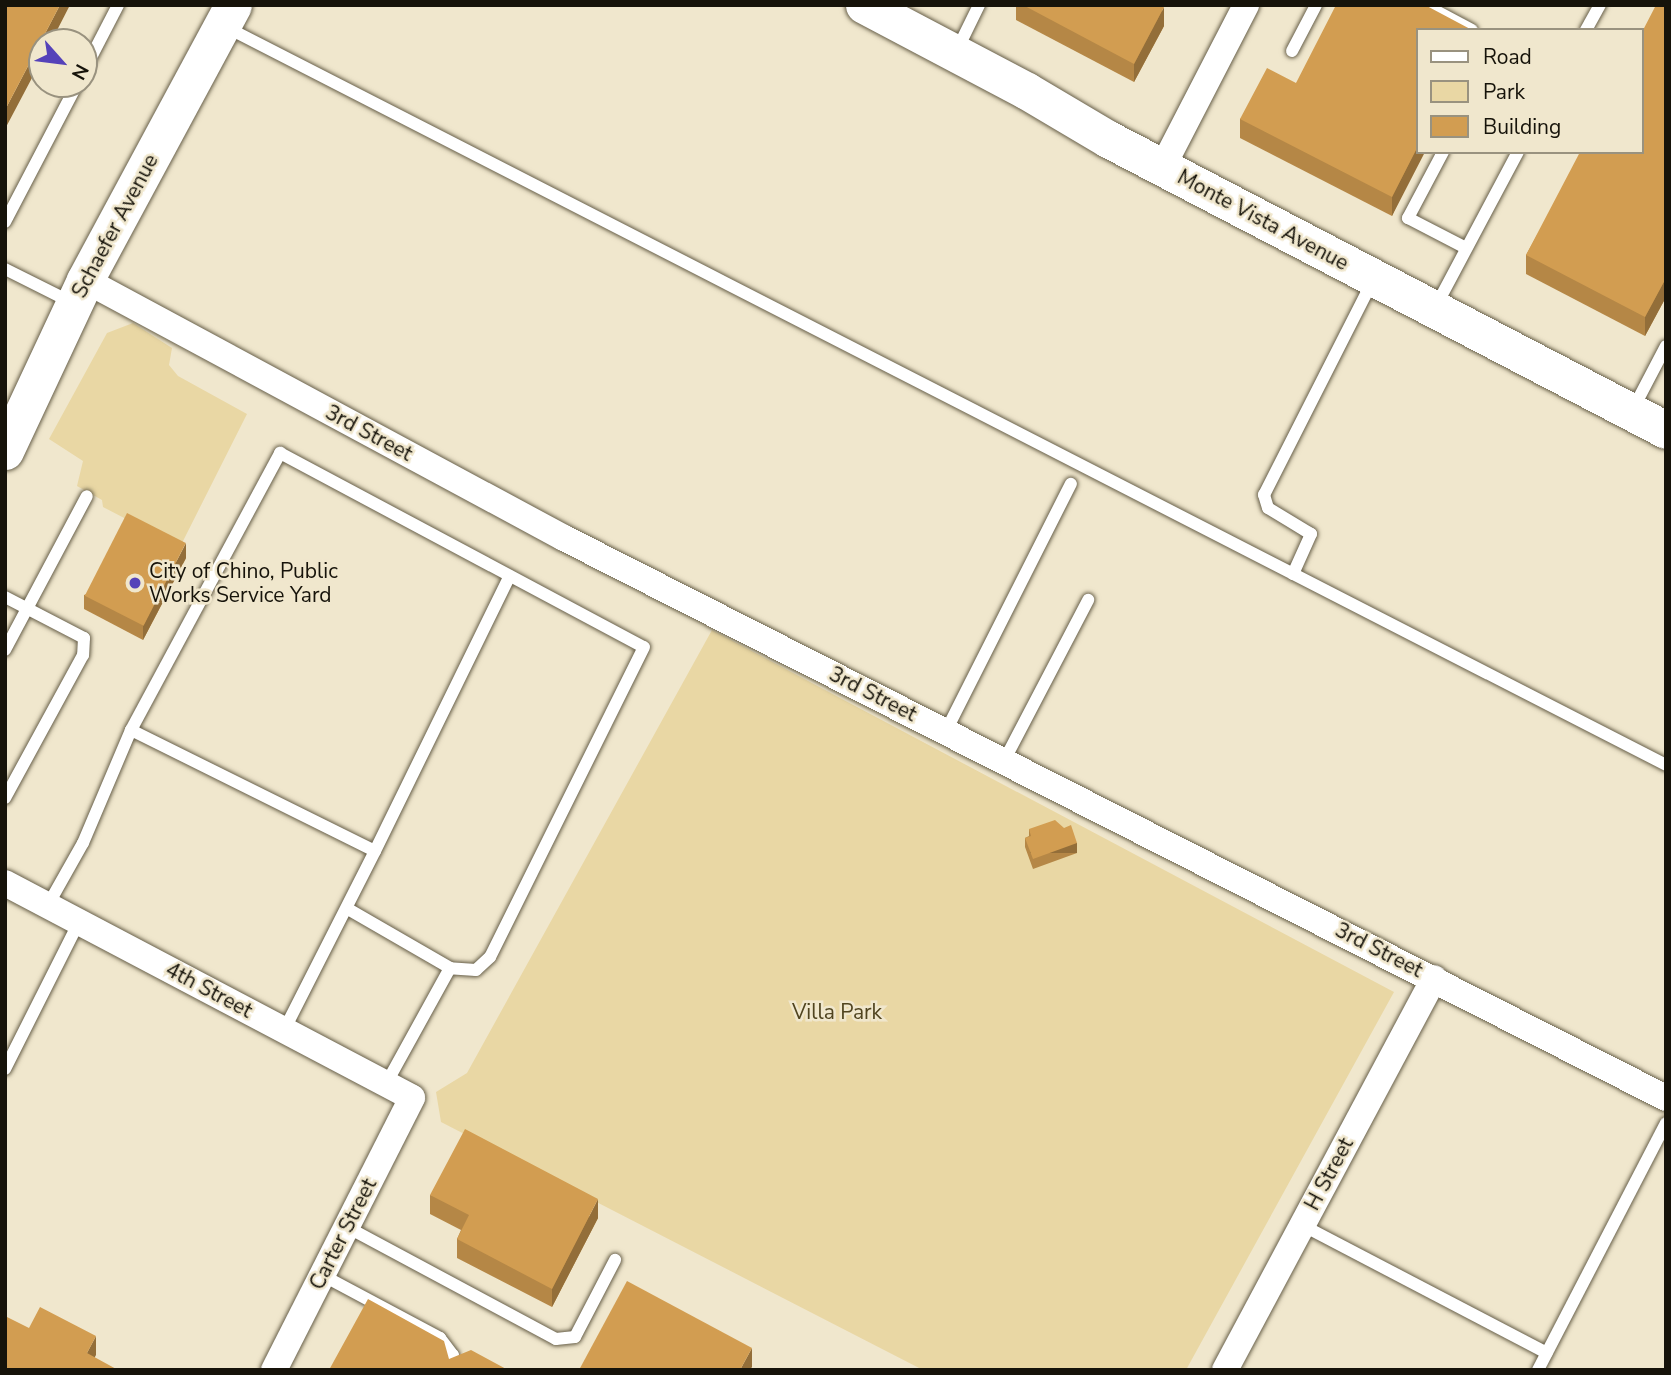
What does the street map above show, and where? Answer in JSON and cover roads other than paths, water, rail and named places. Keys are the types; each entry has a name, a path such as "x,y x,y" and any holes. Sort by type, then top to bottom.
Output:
{"street":[{"name":"Monte Vista Avenue","path":"863,5 1162,167 1666,430"},
{"path":"1162,167 1246,5"},
{"name":"Schaefer Avenue","path":"5,451 80,291 225,12"},
{"name":"3rd Street","path":"80,291 1666,1098"},
{"name":"4th Street","path":"5,883 412,1098"},
{"name":"H Street","path":"1225,1370 1434,978"},
{"name":"Carter Street","path":"274,1370 412,1098"}],"lane":[{"path":"98,44 118,5"},
{"path":"955,53 979,5"},
{"path":"1292,51 1316,5"},
{"path":"1425,5 1468,28"},
{"path":"1587,28 1601,5"},
{"path":"225,12 1293,574 1666,765"},
{"path":"5,222 70,98"},
{"path":"1442,154 1408,218 1466,248"},
{"path":"1434,309 1517,154"},
{"path":"5,269 80,291"},
{"path":"1293,574 1311,534 1268,508 1265,495 1374,278"},
{"path":"1632,412 1666,346"},
{"path":"48,905 83,842 131,730 280,453 644,647 490,957 476,970 450,968 348,909"},
{"path":"946,732 1071,484"},
{"path":"5,650 88,496"},
{"path":"284,1030 348,909 510,576"},
{"path":"5,597 84,638 83,655 5,798"},
{"path":"1004,761 1088,600"},
{"path":"131,730 375,850"},
{"path":"5,1069 79,922"},
{"path":"386,1084 450,968"},
{"path":"1538,1370 1666,1123"},
{"path":"1302,1225 1547,1353"},
{"path":"347,1227 556,1339 575,1337 615,1260"},
{"path":"322,1275 440,1338 453,1354 453,1370"}],"place":[{"name":"City of Chino, Public Works Service Yard","path":"135,583"}],"park label":[{"name":"Villa Park","path":"837,1012"}]}
